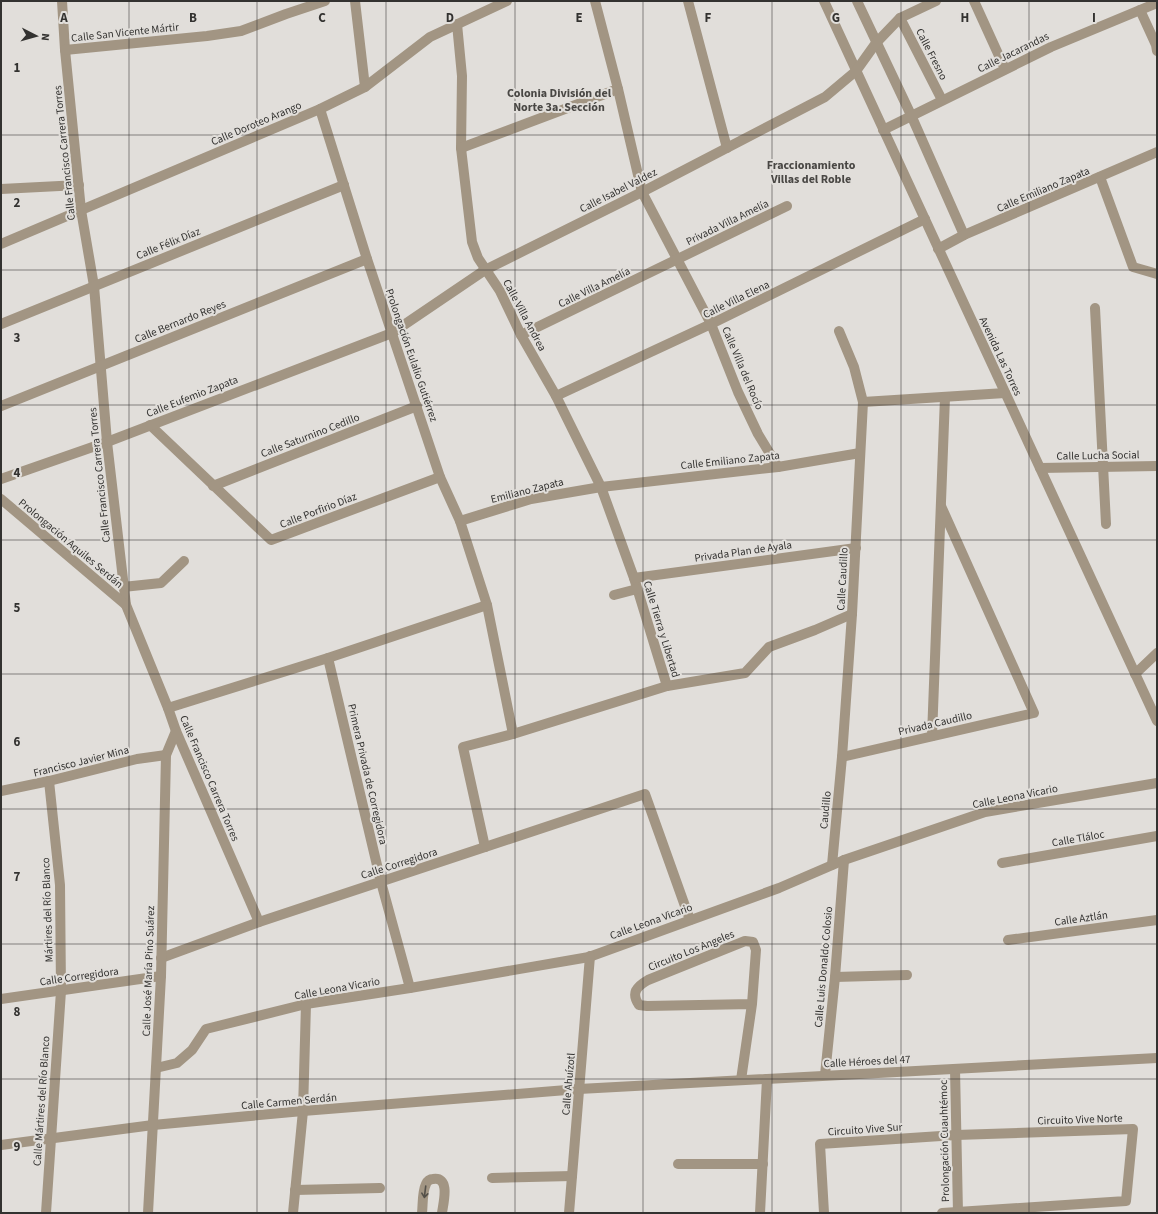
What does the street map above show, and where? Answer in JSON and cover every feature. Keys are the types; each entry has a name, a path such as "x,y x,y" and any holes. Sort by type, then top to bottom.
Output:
{"street":[{"name":"Calle Francisco Carrera Torres","path":"62,1 65,50 81,210 94,286 107,442 126,605 176,731 259,922"},
{"name":"Calle San Vicente Mártir","path":"65,50 207,36 241,31 325,1"},
{"path":"354,1 365,87"},
{"name":"Calle Doroteo Arango","path":"1,244 320,110 365,87 430,37 507,1"},
{"path":"595,1 618,89 642,192"},
{"path":"688,1 727,148"},
{"name":"Avenida Las Torres","path":"824,1 1157,721"},
{"path":"857,1 912,115 964,235"},
{"path":"900,18 936,1"},
{"path":"974,1 1005,69"},
{"path":"1148,5 1157,51"},
{"name":"Calle Jacarandas","path":"883,130 1051,47 1148,5"},
{"name":"Calle Isabel Valdez","path":"392,333 485,270 642,192 825,96 856,71 876,43 900,18"},
{"name":"Calle Fresno","path":"900,18 942,100"},
{"name":"Calle Villa Andrea","path":"457,24 462,76 461,148 472,242 478,258 500,291 521,335 556,396 601,486 634,578"},
{"path":"461,148 618,89"},
{"name":"Prolongación Eulalio Gutiérrez","path":"320,110 367,259 440,477 460,520 487,605 513,734"},
{"name":"Calle Emiliano Zapata","path":"938,249 964,235 1157,152"},
{"path":"1100,177 1133,267 1157,274"},
{"path":"1,189 79,185"},
{"name":"Calle Félix Díaz","path":"1,324 344,185"},
{"name":"Calle Villa del Rocío","path":"642,192 711,324 738,392 758,434 778,467"},
{"name":"Privada Villa Amelía","path":"677,260 787,206"},
{"name":"Calle Villa Elena","path":"556,396 711,324 925,220"},
{"name":"Calle Bernardo Reyes","path":"1,406 367,259"},
{"name":"Calle Villa Amelía","path":"521,335 677,260"},
{"path":"1095,308 1106,524"},
{"name":"Calle Caudillo","path":"839,331 854,367 863,402 856,548 842,757"},
{"name":"Calle Eufemio Zapata","path":"1,479 107,442 392,333"},
{"path":"863,402 1005,393"},
{"path":"932,736 945,397"},
{"name":"Calle Saturnino Cedillo","path":"213,486 417,406"},
{"name":"Calle Porfirio Díaz","path":"150,425 271,540 440,477"},
{"name":"Calle Emiliano Zapata","path":"601,486 778,467 860,453"},
{"name":"Calle Lucha Social","path":"1040,468 1157,466"},
{"name":"Emiliano Zapata","path":"460,520 531,499 601,486"},
{"name":"Prolongación Aquiles Serdán","path":"1,499 126,605"},
{"name":"Privada Caudillo","path":"842,757 1034,713 941,506"},
{"name":"Privada Plan de Ayala","path":"634,578 856,548"},
{"path":"123,587 161,583 184,561"},
{"name":"Calle Tierra y Libertad","path":"634,578 667,686"},
{"path":"614,595 637,589"},
{"path":"168,708 328,658 487,605"},
{"path":"485,847 463,747 513,734 667,686 745,674 769,647 852,614"},
{"path":"1135,674 1157,653"},
{"name":"Primera Privada de Corregidora","path":"328,658 380,882 410,988"},
{"name":"Calle José María Pino Suárez","path":"148,1213 162,958 166,755 176,731"},
{"name":"Francisco Javier Mina","path":"1,791 49,781 137,759 166,755"},
{"name":"Caudillo","path":"832,865 842,757"},
{"name":"Mártires del Río Blanco","path":"49,781 60,885 61,991"},
{"name":"Calle Leona Vicario","path":"156,1068 177,1063 192,1050 206,1030 306,1004 410,988 590,956 778,888 844,860 985,812 1157,783"},
{"name":"Calle Corregidora","path":"162,958 259,922 645,794 690,920"},
{"name":"Calle Tláloc","path":"1002,863 1157,836"},
{"name":"Calle Luis Donaldo Colosio","path":"825,1075 835,977 844,860"},
{"name":"Calle Aztlán","path":"1008,940 1157,920"},
{"name":"Circuito Los Angeles","path":"741,1080 752,1004 756,950 753,942 745,941 648,980 640,985 635,992 635,998 639,1005 647,1006 752,1004"},
{"name":"Calle Ahuízotl","path":"569,1213 590,956"},
{"path":"835,977 907,975"},
{"name":"Calle Corregidora","path":"1,999 161,976"},
{"name":"Calle Mártires del Río Blanco","path":"46,1213 61,991"},
{"path":"293,1213 303,1111 306,1004"},
{"name":"Calle Héroes del 47","path":"579,1088 1157,1058"},
{"name":"Prolongación Cuauhtémoc","path":"954,1069 958,1213"},
{"path":"760,1213 767,1079"},
{"name":"Calle Carmen Serdán","path":"1,1145 153,1125 579,1088"},
{"name":"Circuito Vive Norte","path":"956,1135 1133,1129 1126,1200 958,1213"},
{"name":"Circuito Vive Sur","path":"824,1213 820,1144 956,1135"},
{"path":"678,1164 763,1164"},
{"path":"492,1178 572,1176"},
{"path":"422,1213 426,1184 430,1180 436,1179 442,1182 445,1187 442,1213"},
{"path":"295,1190 380,1188"},
{"path":"942,1213 958,1213"}],"district":[{"name":"Colonia División del Norte 3a. Sección","path":"559,100"},
{"name":"Fraccionamiento Villas del Roble","path":"811,172"}]}
